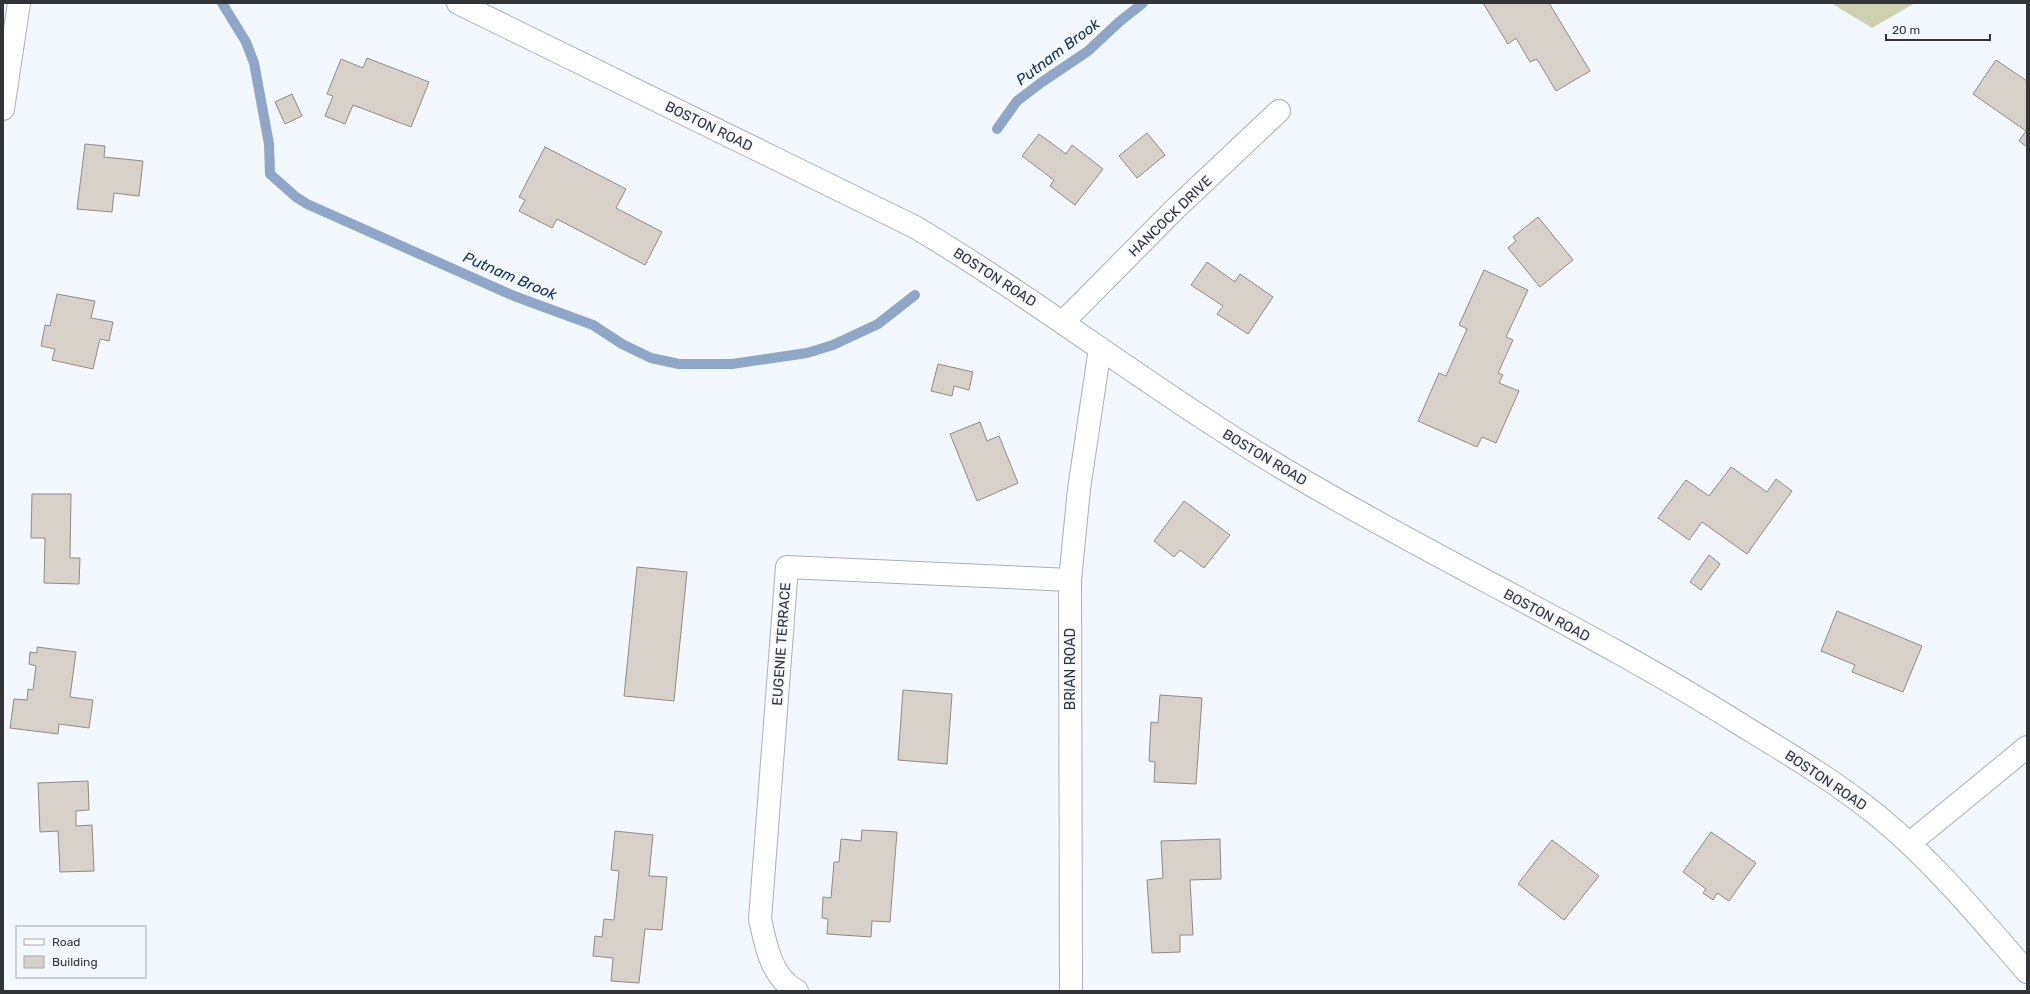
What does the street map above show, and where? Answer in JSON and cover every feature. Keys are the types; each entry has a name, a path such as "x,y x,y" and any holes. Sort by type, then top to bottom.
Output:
{"street":[{"path":"3,109 19,3"},
{"name":"BOSTON ROAD","path":"458,3 915,227 971,260 1226,434 1392,531 1664,678 1728,716 1834,784 1875,814 1910,843 1941,874 2027,972"},
{"name":"HANCOCK DRIVE","path":"1063,322 1175,209 1278,111"},
{"name":"BRIAN ROAD","path":"1071,991 1070,580 1079,489 1100,348"},
{"name":"EUGENIE TERRACE","path":"797,991 786,985 768,956 760,919 787,567 1070,580"},
{"path":"1910,843 2027,747"}],"green space":[{"path":"1831,3 1915,3 1872,28"}],"building":[{"path":"1483,3 1549,3 1590,71 1556,91 1537,59 1530,62 1516,38 1508,44"},
{"path":"367,58 429,82 411,127 353,105 345,124 325,116 333,96 327,94 341,59 363,68"},
{"path":"1996,60 2027,81 2027,147 2019,141 2026,131 1973,94"},
{"path":"292,94 302,116 285,124 275,102"},
{"path":"1147,133 1165,155 1137,178 1119,156"},
{"path":"1039,134 1066,154 1072,145 1103,169 1075,205 1050,186 1054,180 1022,156"},
{"path":"85,144 105,146 104,157 143,161 139,196 114,193 112,212 77,209"},
{"path":"545,147 626,189 616,208 662,232 645,265 557,219 552,228 519,211 525,200 519,197"},
{"path":"1538,217 1573,260 1540,287 1508,248 1516,241 1513,237"},
{"path":"1207,262 1235,282 1240,274 1273,297 1248,334 1217,314 1223,306 1191,285"},
{"path":"1484,270 1528,290 1506,337 1513,340 1498,373 1503,375 1499,383 1519,391 1496,443 1482,437 1477,447 1418,421 1439,373 1446,376 1467,329 1459,325"},
{"path":"57,294 95,301 91,318 113,322 109,341 100,339 93,369 52,360 55,349 41,346 45,325 50,326"},
{"path":"938,364 973,372 969,390 954,386 952,396 931,391"},
{"path":"980,422 987,441 999,436 1018,483 977,501 950,434"},
{"path":"1731,467 1767,492 1776,479 1792,491 1747,554 1702,522 1689,540 1658,518 1686,480 1709,496"},
{"path":"32,494 71,494 70,558 80,558 79,584 44,583 45,538 31,538"},
{"path":"1184,501 1230,535 1204,568 1180,550 1174,557 1154,541"},
{"path":"1709,555 1720,564 1701,590 1690,582"},
{"path":"637,567 687,572 674,701 624,696"},
{"path":"1837,611 1922,646 1903,692 1852,672 1855,665 1821,651"},
{"path":"37,647 76,652 70,697 93,700 89,728 59,724 58,734 10,728 14,699 27,700 28,689 33,690 36,666 29,664 30,652 37,653"},
{"path":"903,690 952,694 947,764 898,760"},
{"path":"1160,695 1202,698 1196,784 1154,782 1155,762 1149,761 1151,722 1158,723"},
{"path":"88,781 89,810 76,811 76,826 92,825 94,871 60,872 58,831 40,832 38,783"},
{"path":"862,830 897,832 890,922 872,921 871,937 827,934 828,919 822,918 823,897 831,898 834,862 839,862 841,839 861,841"},
{"path":"615,831 653,835 649,876 667,877 662,930 645,929 639,983 611,981 613,958 593,956 595,936 602,937 604,919 614,920 619,871 611,870"},
{"path":"1711,832 1756,863 1729,901 1717,893 1713,900 1703,893 1706,889 1683,872"},
{"path":"1220,839 1221,879 1190,880 1193,935 1180,935 1180,952 1152,953 1147,880 1163,878 1161,841"},
{"path":"1552,840 1599,876 1564,920 1518,884"}],"waterway":[{"name":"Putnam Brook","path":"222,3 246,42 254,63 269,144 270,174 296,197 307,204 514,296 593,325 622,344 651,358 679,364 732,364 807,353 833,345 878,324 915,295"},
{"name":"Putnam Brook","path":"997,129 1017,101 1088,51 1119,22 1143,3"}]}
